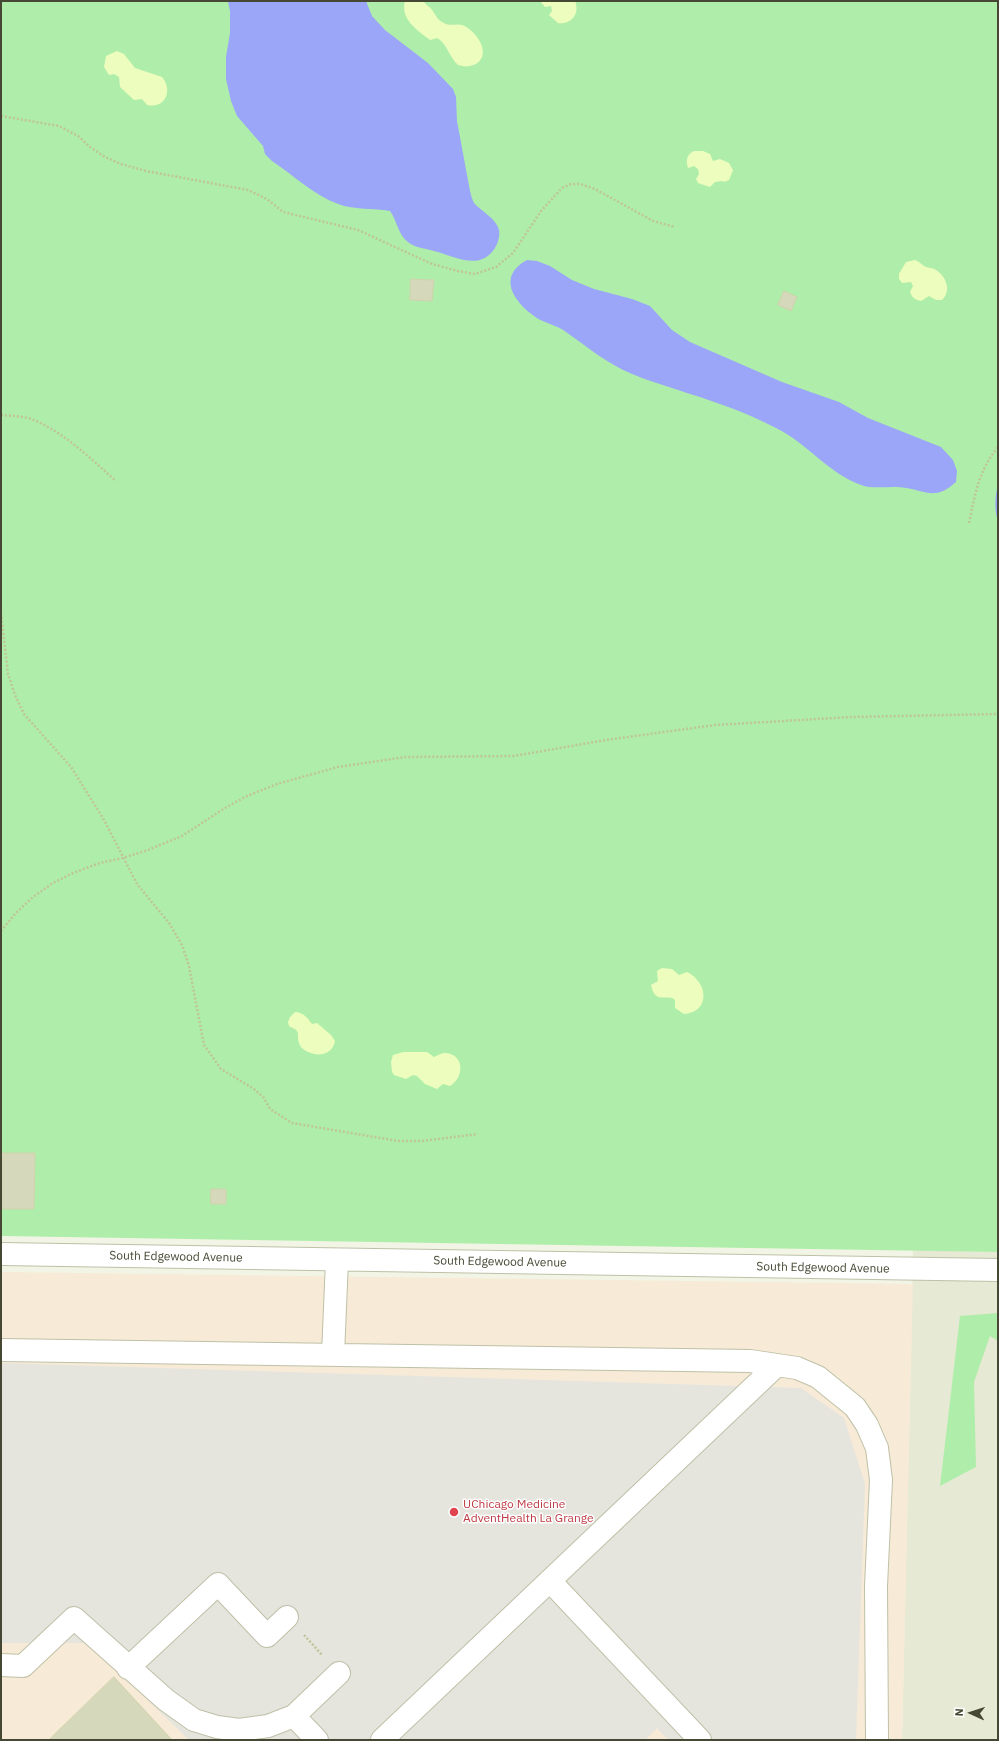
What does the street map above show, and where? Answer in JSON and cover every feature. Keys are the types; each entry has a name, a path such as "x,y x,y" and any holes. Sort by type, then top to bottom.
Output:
{"street":[{"name":"South Edgewood Avenue","path":"1,1254 998,1270"},
{"path":"332,1354 337,1260"},
{"path":"1,1350 750,1361 797,1368 818,1377 855,1407 867,1425 877,1448 881,1480 876,1586 877,1740"},
{"path":"382,1740 777,1365"},
{"path":"550,1581 700,1740"},
{"path":"128,1668 218,1584 267,1636 287,1617"},
{"path":"1,1665 23,1666 74,1618 128,1668 166,1700 188,1716 205,1724 239,1730 268,1726 294,1716 339,1673"},
{"path":"294,1716 317,1740"}],"path":[{"path":"1,116 59,126 78,136 90,147 105,157 121,164 248,190 267,199 283,212 358,230 432,264 475,274 496,267 513,252 540,211 562,188 571,184 580,184 594,189 653,221 676,227"},
{"path":"1,415 34,420 59,434 82,450 116,481"},
{"path":"969,523 980,476 990,457 998,447"},
{"path":"1,613 8,674 15,695 24,714 71,767 104,820 137,884 169,922 182,945 189,966 204,1045 221,1070 259,1094 264,1098 270,1109 292,1123 398,1141 422,1141 478,1134"},
{"path":"1,931 15,914 29,901 53,883 100,863 124,858 182,836 231,805 277,784 338,767 405,757 514,756 606,740 715,725 851,717 998,714"},
{"path":"287,1617 339,1673"}],"shaded area":[{"path":"1,1 998,1 998,1252 1,1236"},
{"path":"913,1250 998,1252 998,1740 902,1740"},
{"name":"UChicago Medicine AdventHealth La Grange","path":"1,1272 913,1284 902,1740 1,1740"},
{"path":"998,1313 998,1341 990,1336 974,1382 976,1467 940,1486 960,1316"},
{"name":"UChicago Medicine AdventHealth La Grange","path":"1,1363 801,1388 844,1418 865,1484 856,1740 668,1740 657,1728 645,1740 189,1740 89,1643 1,1643"}],"sand":[{"path":"405,1 423,1 442,22 448,25 462,25 467,27 477,36 480,42 483,54 481,60 471,66 458,65 440,40 437,38 430,40 411,24 405,13"},
{"path":"540,1 575,1 576,14 567,22 558,23 549,15 552,11 551,6 545,7"},
{"path":"117,51 124,54 135,68 162,77 167,87 166,97 163,101 159,104 147,105 142,99 134,100 120,87 119,77 114,74 109,75 104,67 106,56"},
{"path":"694,151 703,151 710,154 713,161 720,159 729,163 733,170 729,180 724,182 715,182 710,187 698,183 696,179 699,174 698,169 694,166 688,168 687,163 688,156"},
{"path":"915,260 926,267 936,270 943,276 947,292 942,300 936,300 929,296 921,301 916,299 910,292 913,286 911,282 902,283 899,279 899,274 906,262"},
{"path":"662,968 672,969 679,975 687,972 699,982 704,996 699,1008 693,1012 684,1014 675,1008 675,1000 672,998 659,997 655,994 651,985 658,981 657,971"},
{"path":"295,1012 303,1014 312,1024 317,1023 331,1035 335,1041 329,1051 323,1054 314,1054 306,1051 300,1046 297,1031 289,1026 288,1022 290,1017"},
{"path":"403,1052 427,1052 434,1057 444,1053 452,1055 457,1058 459,1062 460,1073 458,1078 450,1086 443,1084 437,1089 425,1084 417,1076 413,1075 406,1079 394,1075 392,1072 391,1062 393,1055"}],"water":[{"path":"228,1 366,1 372,16 385,30 428,63 453,89 456,97 457,121 470,191 474,203 495,222 499,230 497,244 489,255 474,261 458,259 414,246 402,235 390,211 350,207 338,204 312,190 272,161 265,154 263,146 237,116 231,101 226,79 226,57 230,33 230,11"},
{"path":"527,260 537,261 550,266 572,280 594,289 632,299 650,306 672,330 690,342 782,382 839,402 868,418 941,447 953,460 957,471 956,482 944,490 936,493 928,493 900,487 872,487 861,485 838,473 787,434 752,416 623,370 562,330 526,310 515,296 511,288 510,281 512,273 518,266"},
{"path":"998,484 998,521 995,503"}],"building":[{"path":"411,279 434,280 432,301 410,300"},
{"path":"784,291 797,297 791,311 778,305"},
{"path":"1,1153 35,1153 34,1209 1,1209"},
{"path":"211,1189 226,1189 226,1204 211,1204"},
{"path":"114,1677 172,1740 49,1740"}],"place":[{"name":"UChicago Medicine AdventHealth La Grange","path":"454,1512"}]}
